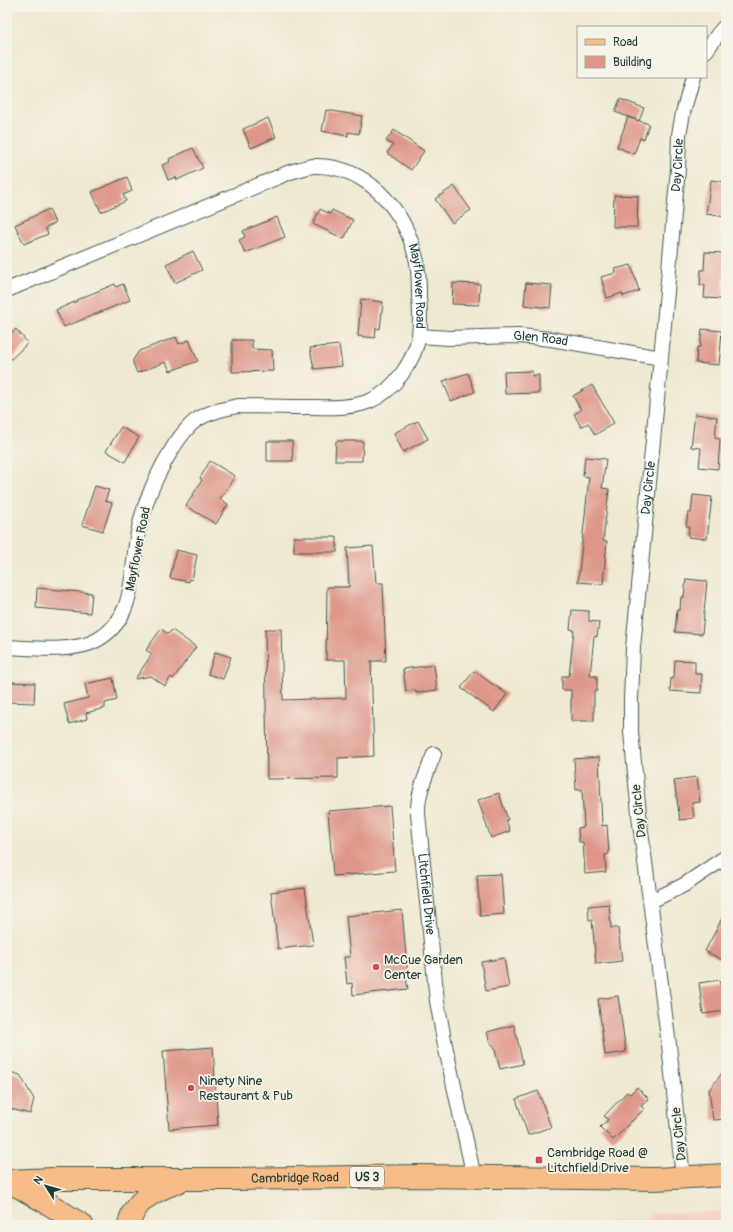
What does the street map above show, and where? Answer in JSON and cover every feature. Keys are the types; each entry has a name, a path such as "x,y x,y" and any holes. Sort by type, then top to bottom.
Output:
{"main road":[{"name":"Cambridge Road","path":"8,1180 474,1177 654,1179 726,1175"},
{"path":"129,1225 138,1205 146,1197 184,1179"},
{"path":"8,1180 82,1225"}],"street":[{"path":"707,50 726,25"},
{"name":"Day Circle","path":"683,1178 669,1045 640,824 631,732 630,700 633,648 678,169 679,135 683,113 693,78"},
{"name":"Mayflower Road","path":"7,290 290,172 313,166 352,174 370,183 384,196 400,219 411,241 417,266 420,316 419,336 410,360 397,380 386,392 369,401 354,405 327,407 238,406 213,412 195,422 183,433 170,453 160,470 151,492 139,528 127,604 119,622 112,630 96,641 77,647 7,647"},
{"name":"Glen Road","path":"419,336 449,338 520,336 551,339 661,358"},
{"name":"Litchfield Drive","path":"434,754 420,793 418,814 437,1001 444,1045 474,1177"},
{"path":"651,900 684,885 726,857"}],"shaded area":[{"path":"726,1211 726,1225 610,1225 610,1221 646,1220 652,1213"}],"building":[{"path":"620,99 644,108 639,121 615,112"},
{"path":"326,110 362,116 359,134 348,132 348,136 322,131"},
{"path":"628,117 649,124 644,139 640,138 634,154 617,147"},
{"path":"268,118 276,137 251,148 243,129"},
{"path":"394,130 424,151 411,170 387,153 393,145 386,141"},
{"path":"193,148 203,168 177,180 176,177 168,180 162,165 170,162 169,159"},
{"path":"127,177 132,191 123,195 126,201 101,212 92,192"},
{"path":"711,180 726,182 726,217 706,214"},
{"path":"454,186 471,210 452,223 435,199"},
{"path":"614,195 638,196 637,227 613,227"},
{"path":"49,209 55,223 45,228 48,234 24,244 15,225"},
{"path":"320,209 330,214 332,210 353,220 344,239 313,224"},
{"path":"277,217 285,237 245,253 239,240 245,237 243,231"},
{"path":"193,251 202,270 175,283 166,264"},
{"path":"705,252 725,253 723,299 704,298 705,285 700,285 701,270 704,270"},
{"path":"631,265 639,291 623,296 622,293 607,298 601,277 616,273 615,269"},
{"path":"453,283 480,284 479,305 452,304"},
{"path":"526,283 552,285 550,308 524,305"},
{"path":"115,284 116,287 123,284 130,300 64,327 56,310"},
{"path":"361,299 383,302 380,329 376,328 375,338 358,336"},
{"path":"16,329 28,343 7,363 7,337"},
{"path":"702,329 722,331 719,365 696,363 697,347 700,347"},
{"path":"176,337 179,344 189,340 198,361 170,371 166,362 137,373 133,360 139,351"},
{"path":"232,340 252,340 252,349 272,350 273,371 232,372"},
{"path":"339,345 342,366 314,369 310,348"},
{"path":"532,371 532,376 539,375 539,393 505,394 504,372"},
{"path":"468,373 475,392 451,401 443,381"},
{"path":"592,385 614,423 595,435 588,423 581,427 574,414 581,410 573,396"},
{"path":"695,414 717,417 715,438 720,439 718,469 699,467 701,448 691,447"},
{"path":"418,421 428,439 403,452 394,433"},
{"path":"121,427 139,437 125,462 106,451"},
{"path":"267,441 292,441 293,461 267,461"},
{"path":"336,441 363,441 362,461 335,461"},
{"path":"585,457 606,459 602,488 609,489 603,541 607,541 603,584 578,582 589,477 583,476"},
{"path":"210,461 235,476 220,499 228,504 216,524 186,506 202,480 200,478"},
{"path":"95,486 109,490 105,501 112,503 103,531 82,525"},
{"path":"693,495 712,497 707,539 688,537 689,527 686,526 688,513 691,513"},
{"path":"294,537 337,537 337,552 294,552"},
{"path":"373,546 376,583 383,583 386,661 371,661 374,756 338,758 338,778 267,779 265,629 281,629 283,700 346,698 345,660 326,660 327,587 349,587 347,548"},
{"path":"176,550 197,555 192,580 189,579 189,582 170,578"},
{"path":"686,579 707,581 702,634 675,632 677,610 680,610 681,597 684,597"},
{"path":"37,588 92,593 90,613 36,608"},
{"path":"572,610 589,611 589,621 599,622 597,637 594,636 590,676 597,676 597,691 594,691 594,721 571,721 571,690 562,690 562,676 569,676 574,630 570,629"},
{"path":"161,629 168,634 172,630 196,647 173,679 171,677 165,686 151,676 135,679 152,654 146,650"},
{"path":"215,652 231,657 223,679 208,674"},
{"path":"675,660 695,661 695,674 702,674 701,693 670,691 671,678 674,678"},
{"path":"434,665 437,690 416,693 416,690 406,691 403,669"},
{"path":"474,671 507,694 494,712 461,688"},
{"path":"113,678 117,700 105,703 105,708 86,713 87,719 69,724 64,704 88,698 85,684"},
{"path":"8,682 35,683 34,703 7,702"},
{"path":"599,757 602,826 607,825 609,854 605,855 606,872 585,874 583,842 579,842 578,828 584,827 582,789 576,790 574,759"},
{"path":"697,777 700,802 692,803 694,818 680,820 674,780"},
{"path":"499,793 510,831 491,838 478,800"},
{"path":"390,806 395,871 333,876 328,811"},
{"path":"501,874 504,914 480,916 477,875"},
{"path":"305,888 313,945 278,949 271,892"},
{"path":"609,904 611,928 618,928 622,961 596,964 592,920 589,920 588,906"},
{"path":"402,910 408,989 353,995 352,983 347,984 344,957 350,957 346,916"},
{"path":"726,911 726,962 705,951"},
{"path":"504,958 509,987 486,991 481,962"},
{"path":"720,980 725,1011 703,1014 699,983"},
{"path":"618,996 626,1052 605,1055 598,999"},
{"path":"514,1025 523,1064 500,1069 494,1046 490,1043 487,1032"},
{"name":"Ninety Nine Restaurant & Pub","path":"213,1047 218,1125 169,1129 163,1051"},
{"path":"726,1068 726,1119 713,1120 709,1090"},
{"path":"7,1071 20,1075 34,1099 30,1114 7,1108"},
{"path":"637,1087 649,1099 641,1106 644,1109 613,1140 600,1127 608,1120 604,1116 627,1092 630,1094"},
{"path":"538,1091 551,1127 528,1135 516,1099"}],"place":[{"name":"McCue Garden Center","path":"376,967"},
{"name":"Ninety Nine Restaurant & Pub","path":"191,1088"},
{"name":"Cambridge Road @ Litchfield Drive","path":"539,1160"}]}
